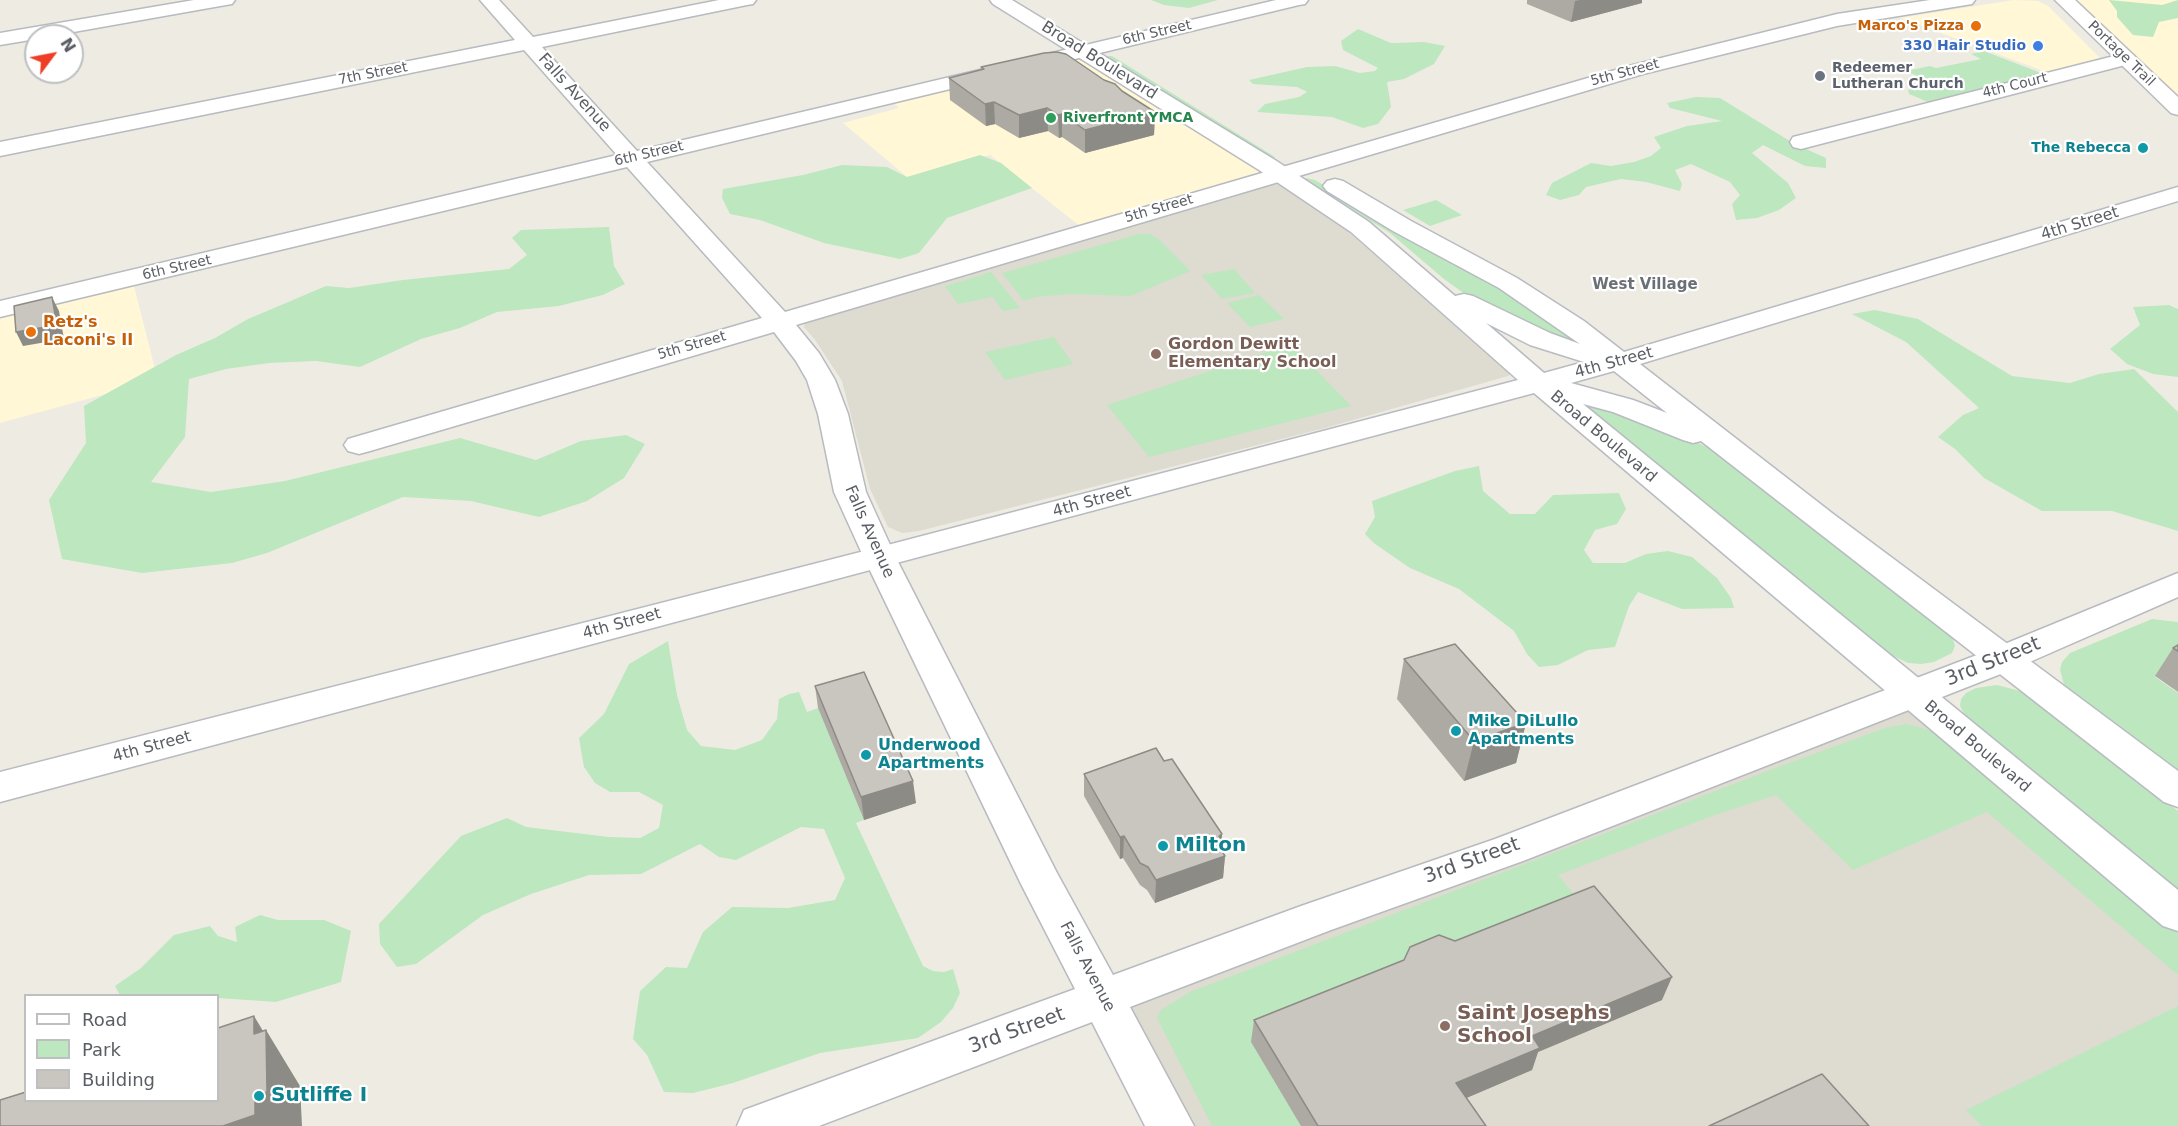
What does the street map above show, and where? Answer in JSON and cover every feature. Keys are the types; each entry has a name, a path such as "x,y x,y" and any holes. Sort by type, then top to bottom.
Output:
{"street":[{"path":"0,39 226,0"},
{"name":"Falls Avenue","path":"489,0 779,321 809,359 821,380 833,414 850,492 880,558 1042,884 1105,999 1170,1126"},
{"name":"7th Street","path":"0,149 747,0"},
{"name":"Broad Boulevard","path":"999,0 1093,48 1291,170 1402,226 1526,294 1575,327 2002,659 2178,792"},
{"name":"Broad Boulevard","path":"1029,0 1093,48"},
{"name":"6th Street","path":"0,309 1299,0"},
{"name":"5th Street","path":"358,445 1683,57 1837,21 1966,0"},
{"name":"Portage Trail","path":"2064,0 2178,109"},
{"name":"4th Court","path":"1801,142 2126,59"},
{"name":"Broad Boulevard","path":"1291,170 1539,383 2178,914"},
{"name":"4th Street","path":"0,787 880,558 1619,362 2178,194"},
{"path":"1403,266 1483,313 1518,330 1563,348 1619,362"},
{"path":"1539,383 1638,411 1738,455"},
{"name":"3rd Street","path":"761,1126 1350,906 1509,850 1914,694 2178,584"}],"shaded area":[{"path":"2014,0 2038,1 2048,6 2102,60 2049,73 1900,18"},
{"path":"2064,0 2178,0 2178,109"},
{"path":"1082,51 1279,173 1085,230 990,155 907,177 843,123 899,108 888,97"},
{"name":"Gordon Dewitt Elementary School","path":"1263,185 1285,185 1325,211 1510,374 1325,428 919,531 902,533 888,527 870,489 842,381 804,327 805,321"},
{"path":"132,278 156,373 135,386 0,423 0,310"},
{"path":"1914,694 2178,914 2178,1126 1170,1126 1105,999"}],"green space":[{"path":"1151,0 1218,0 1189,8 1164,5"},
{"path":"2109,0 2162,5 2178,0 2178,18 2159,22 2153,37 2133,35 2117,17 2117,11"},
{"path":"1358,29 1391,43 1424,42 1445,46 1434,64 1404,79 1387,82 1391,107 1378,124 1363,128 1332,117 1257,112 1265,104 1299,97 1307,92 1297,87 1253,84 1249,80 1307,67 1335,66 1360,73 1375,71 1378,68 1343,50 1341,41"},
{"path":"1984,51 2041,73 1928,102 1909,94 1908,90 1931,82 1906,71 1981,59 1971,54"},
{"path":"1105,56 1112,56 1275,157 1272,159"},
{"path":"1696,97 1720,98 1793,143 1826,158 1826,168 1805,166 1763,145 1752,153 1788,183 1796,198 1779,210 1757,218 1736,220 1732,204 1740,195 1730,182 1691,164 1675,170 1682,184 1680,191 1646,182 1621,179 1586,187 1579,195 1560,200 1546,195 1552,183 1591,163 1611,166 1634,162 1651,156 1661,148 1654,137 1687,126 1722,121 1670,108 1667,103"},
{"path":"980,155 1001,163 1032,188 947,218 919,253 900,259 824,243 760,220 730,214 722,198 723,189 803,175 842,165 887,167 907,177"},
{"path":"1306,178 1315,180 1410,237 1503,288 1580,345 1576,347 1476,302 1444,279 1390,233 1305,180"},
{"path":"1436,200 1462,215 1430,226 1403,210"},
{"path":"609,227 614,266 625,284 603,295 559,306 497,312 460,328 421,339 360,367 316,361 269,363 226,369 189,379 185,437 151,482 211,492 285,481 460,438 536,460 581,441 626,435 645,444 624,478 587,501 539,517 471,501 403,497 267,553 232,563 142,573 62,559 49,500 86,443 84,406 176,355 215,338 248,319 326,286 349,288 509,269 527,255 512,238 521,230"},
{"path":"1139,234 1150,234 1161,241 1190,271 1131,296 1072,294 1035,297 1024,301 1002,273"},
{"path":"1234,269 1255,293 1222,299 1201,275"},
{"path":"991,272 1020,308 1003,311 993,297 958,304 945,286"},
{"path":"1259,295 1284,319 1250,327 1227,303"},
{"path":"2169,305 2178,309 2178,377 2153,374 2127,364 2110,349 2140,325 2133,307"},
{"path":"1875,310 1918,319 2012,376 2070,383 2099,374 2134,369 2178,412 2178,531 2112,511 2042,511 1984,478 1955,449 1938,437 1963,415 1979,408 1906,342 1852,314"},
{"path":"1054,337 1073,364 1005,380 985,352"},
{"path":"1291,344 1351,406 1149,457 1107,405"},
{"path":"1583,400 1682,434 1723,456 1948,632 1955,646 1952,653 1934,662 1921,664 1908,663 1883,651 1587,407"},
{"path":"1479,466 1483,491 1510,514 1535,514 1553,495 1619,493 1626,509 1617,524 1595,530 1584,550 1593,563 1625,563 1646,554 1668,551 1692,557 1717,578 1731,598 1734,608 1682,609 1638,592 1629,606 1615,647 1588,650 1558,665 1539,667 1527,654 1514,631 1459,589 1410,568 1375,544 1365,534 1375,517 1372,501 1455,471"},
{"path":"2152,619 2178,622 2178,665 2155,677 2178,693 2178,776 2065,688 2060,670 2062,662 2070,653"},
{"path":"668,641 677,695 687,730 701,746 735,750 762,740 777,719 779,699 789,694 799,692 807,712 818,708 864,820 856,823 923,966 933,971 944,972 953,969 960,993 953,1008 941,1022 918,1038 820,1053 733,1083 693,1093 664,1092 647,1055 633,1039 640,991 666,967 687,968 703,932 732,907 788,908 835,900 845,878 824,829 801,827 736,860 719,857 700,844 641,874 589,875 531,894 483,915 416,964 397,967 380,944 379,924 461,836 507,818 526,827 609,837 640,838 659,828 663,805 639,792 610,792 595,783 584,767 579,738 604,714 629,664"},
{"path":"1997,685 2033,697 2178,811 2178,894 1968,721 1960,706 1961,699 1966,693 1976,688"},
{"path":"1906,724 1926,729 1945,739 2178,934 2178,975 1987,812 1853,870 1776,795 1712,816 1558,875 1586,909 1301,1126 1212,1126 1157,1018 1161,1010 1190,992 1778,767 1885,728"},
{"path":"260,915 278,920 324,920 351,931 341,982 276,1002 219,998 219,994 119,994 115,986 141,968 174,935 210,926 218,936 237,942 235,927"},
{"path":"2178,1006 2178,1126 1982,1126 1966,1110"}],"building":[{"path":"1057,52 1066,54 1104,80 1115,84 1155,112 1085,130 1062,114 1058,115 1047,108 1019,115 994,102 985,104 949,78 984,69 981,67"},
{"path":"52,297 57,325 16,332 14,306"},
{"path":"1455,644 1526,723 1474,741 1404,659"},
{"name":"Underwood Apartments","path":"864,672 913,781 861,797 815,686"},
{"name":"Milton","path":"1156,748 1164,761 1172,759 1222,834 1219,836 1222,841 1217,843 1225,856 1156,880 1148,867 1140,863 1124,836 1120,837 1084,774"},
{"name":"Saint Josephs School","path":"1594,886 1672,977 1532,1036 1540,1048 1456,1083 1486,1126 1318,1126 1254,1020 1404,960 1410,947 1439,935 1455,941"},
{"path":"254,1016 254,1034 266,1030 267,1092 255,1096 255,1115 223,1126 0,1126 0,1100 24,1093 24,1102 219,1102 219,1028"},
{"path":"1822,1074 1869,1126 1709,1126"}],"place":[{"name":"Marco's Pizza","path":"1976,26"},
{"name":"330 Hair Studio","path":"2038,46"},
{"name":"Redeemer Lutheran Church","path":"1820,76"},
{"name":"Riverfront YMCA","path":"1051,118"},
{"name":"The Rebecca","path":"2143,148"},
{"name":"Retz's Laconi's II","path":"31,332"},
{"name":"Gordon Dewitt Elementary School","path":"1156,354"},
{"name":"Mike DiLullo Apartments","path":"1456,731"},
{"name":"Underwood Apartments","path":"866,755"},
{"name":"Milton","path":"1163,846"},
{"name":"Saint Josephs School","path":"1445,1026"},
{"name":"Sutliffe I","path":"259,1096"}],"district":[{"name":"West Village","path":"1645,285"}]}
